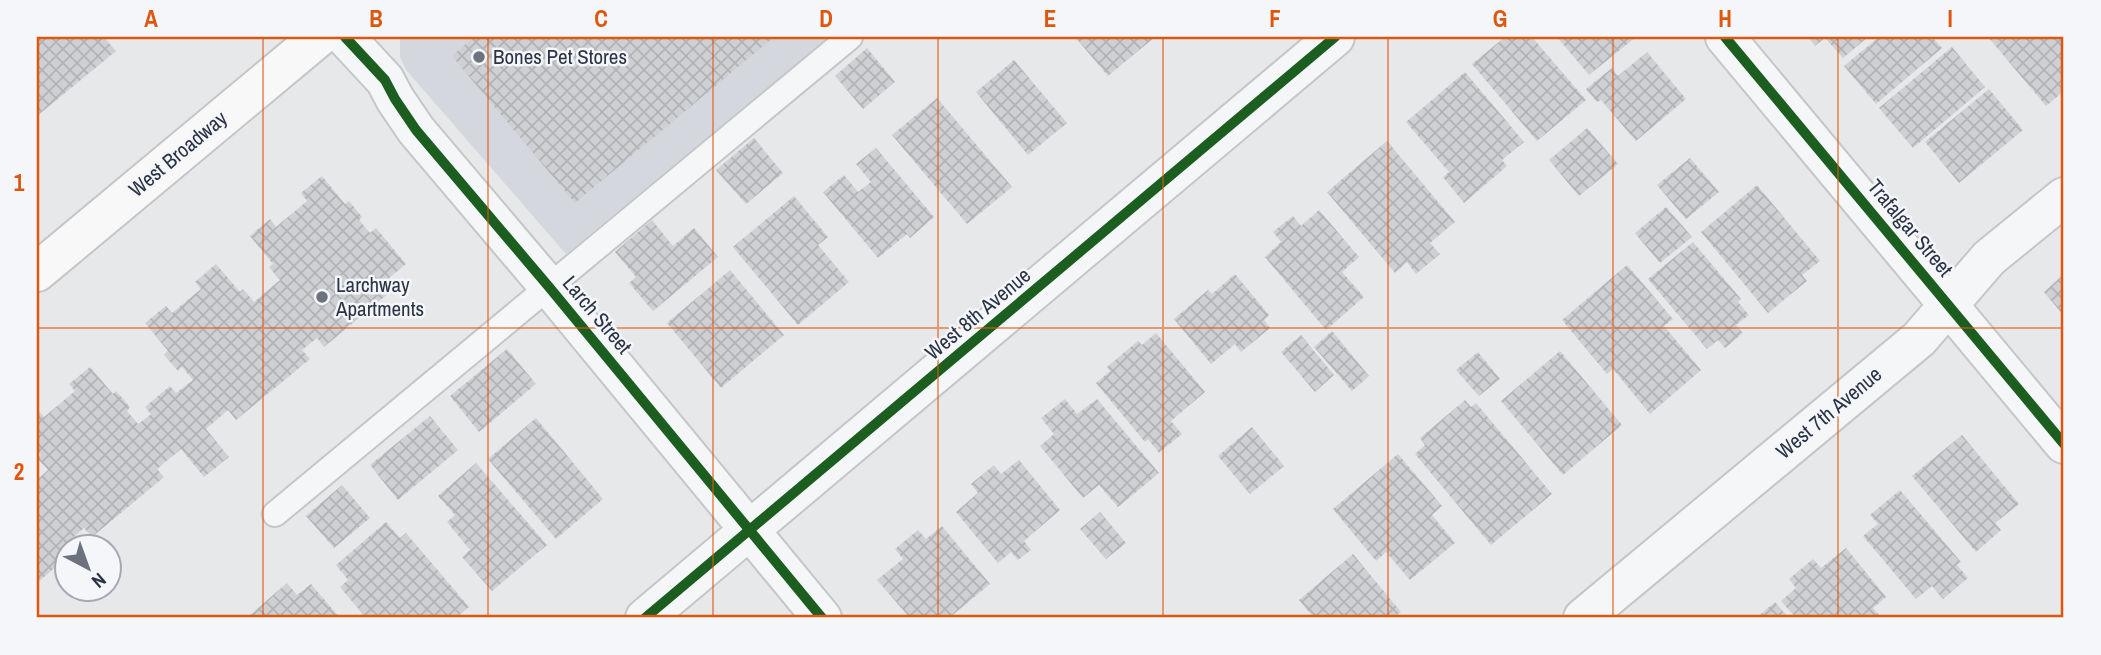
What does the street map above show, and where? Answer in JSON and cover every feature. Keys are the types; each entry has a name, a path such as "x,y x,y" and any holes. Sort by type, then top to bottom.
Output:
{"main road":[{"name":"West Broadway","path":"37,272 319,37"}],"street":[{"name":"Larch Street","path":"345,37 385,80 416,130 822,618"},
{"name":"West 8th Avenue","path":"645,618 1335,37"},
{"name":"Trafalgar Street","path":"1725,37 2064,444"},
{"name":"West 7th Avenue","path":"1583,618 1919,340 1989,258 2064,197"}],"lane":[{"path":"275,514 850,37"}],"shaded area":[{"path":"400,37 829,37 566,254 407,71 400,57"}],"building":[{"path":"37,37 104,37 116,51 37,116"},
{"path":"474,37 774,37 575,203 452,56"},
{"path":"1075,37 1155,37 1108,76"},
{"path":"1505,37 1532,37 1586,100 1537,141 1472,64"},
{"path":"1557,37 1636,37 1589,75"},
{"path":"1808,37 1868,37 1843,58 1825,38 1815,46"},
{"path":"1879,37 1932,37 1942,48 1876,104 1844,66"},
{"path":"1988,37 2060,37 2064,42 2064,91 2046,106"},
{"path":"1952,47 1985,87 1913,148 1879,108"},
{"path":"867,48 895,82 863,109 835,76"},
{"path":"1647,52 1686,99 1636,141 1601,100 1597,102 1586,89 1612,68 1618,76"},
{"path":"1014,60 1067,123 1028,155 976,92"},
{"path":"1465,72 1524,142 1502,160 1507,166 1464,203 1443,177 1449,172 1406,122"},
{"path":"1989,89 2023,130 1959,183 1925,142"},
{"path":"937,98 1012,187 967,224 892,135"},
{"path":"1587,128 1618,164 1579,196 1549,160"},
{"path":"754,138 783,173 746,204 716,170"},
{"path":"1387,141 1455,222 1430,243 1440,254 1416,274 1407,262 1395,273 1327,192"},
{"path":"876,148 934,217 910,238 907,234 878,258 823,192 844,175 858,192 871,182 856,164"},
{"path":"1690,158 1719,192 1686,219 1657,185"},
{"path":"322,176 345,204 349,201 370,233 376,228 406,264 389,278 396,287 324,347 317,338 302,350 310,359 236,420 228,410 206,429 229,457 204,477 181,449 157,469 164,477 98,532 88,532 84,528 79,532 52,532 52,570 37,583 37,480 48,470 37,458 41,455 37,449 37,409 44,417 75,391 69,384 90,367 113,394 116,391 130,407 127,411 138,424 151,414 145,407 170,386 176,393 193,380 182,367 178,371 164,355 168,351 145,323 166,306 172,313 201,289 195,282 216,264 240,292 243,289 254,302 280,280 269,267 273,264 250,236 270,219 276,227 307,201 301,193"},
{"path":"1757,185 1820,261 1802,275 1807,281 1768,313 1701,232"},
{"path":"794,196 828,237 818,245 849,282 798,325 733,247"},
{"path":"1666,207 1692,237 1660,263 1635,233"},
{"path":"1319,210 1359,257 1342,272 1364,297 1326,330 1265,257 1281,242 1273,232 1293,216 1301,226"},
{"path":"652,220 673,246 694,228 718,257 653,311 629,283 636,277 615,252"},
{"path":"1693,242 1741,299 1738,302 1749,315 1736,325 1743,333 1725,348 1718,340 1707,349 1648,279"},
{"path":"1627,265 1673,319 1664,326 1701,370 1650,414 1613,369 1607,374 1562,320"},
{"path":"730,270 784,335 721,388 667,323"},
{"path":"1235,274 1269,315 1264,320 1270,328 1241,352 1235,344 1211,364 1174,319 1208,290 1212,294"},
{"path":"2064,274 2064,316 2044,292"},
{"path":"1332,331 1369,376 1352,391 1314,347"},
{"path":"1156,333 1205,392 1171,421 1182,434 1159,453 1148,439 1145,442 1096,383 1110,371 1107,367 1138,341 1142,345"},
{"path":"1301,335 1334,375 1315,392 1281,352"},
{"path":"507,349 536,384 479,432 450,396"},
{"path":"1560,351 1622,425 1563,475 1501,401"},
{"path":"1478,352 1500,379 1479,396 1456,370"},
{"path":"1065,399 1077,414 1097,399 1159,473 1118,507 1099,485 1083,498 1040,446 1054,434 1041,418"},
{"path":"1465,400 1471,407 1476,403 1552,494 1491,545 1415,454 1425,445 1420,438"},
{"path":"430,416 458,450 398,500 370,465"},
{"path":"536,418 603,499 556,539 488,459"},
{"path":"1252,427 1284,466 1250,494 1218,456"},
{"path":"1962,435 2019,504 1995,523 2001,530 1976,552 1912,476"},
{"path":"1398,454 1442,506 1432,515 1455,543 1410,580 1386,552 1376,561 1333,509"},
{"path":"1019,460 1060,510 1024,541 1031,550 1018,560 1011,552 998,563 956,512 978,493 971,484 994,465 1001,474"},
{"path":"476,463 547,545 492,591 462,557 470,550 447,522 455,515 438,496"},
{"path":"342,485 370,518 334,548 306,516"},
{"path":"1900,490 1961,562 1957,565 1968,578 1943,599 1932,586 1916,599 1863,536 1878,524 1870,515"},
{"path":"1100,512 1126,543 1106,559 1080,529"},
{"path":"386,522 400,538 406,533 469,607 456,618 366,618 340,587 348,580 336,565"},
{"path":"942,526 990,584 949,618 910,618 877,580 903,559 895,549 918,530 926,539"},
{"path":"1846,548 1886,597 1873,608 1879,615 1875,618 1796,618 1781,601 1796,588 1789,579 1813,559 1821,568"},
{"path":"1353,554 1401,612 1393,618 1314,618 1299,600"},
{"path":"287,583 297,595 311,584 340,618 253,618 250,615"},
{"path":"1775,602 1789,618 1756,618"}],"cycle path":[{"path":"345,37 385,80 416,130 822,618"},
{"path":"645,618 1335,37"},
{"path":"1725,37 2064,444"}],"place":[{"name":"Bones Pet Stores","path":"479,57"},
{"name":"Larchway Apartments","path":"322,297"}]}
